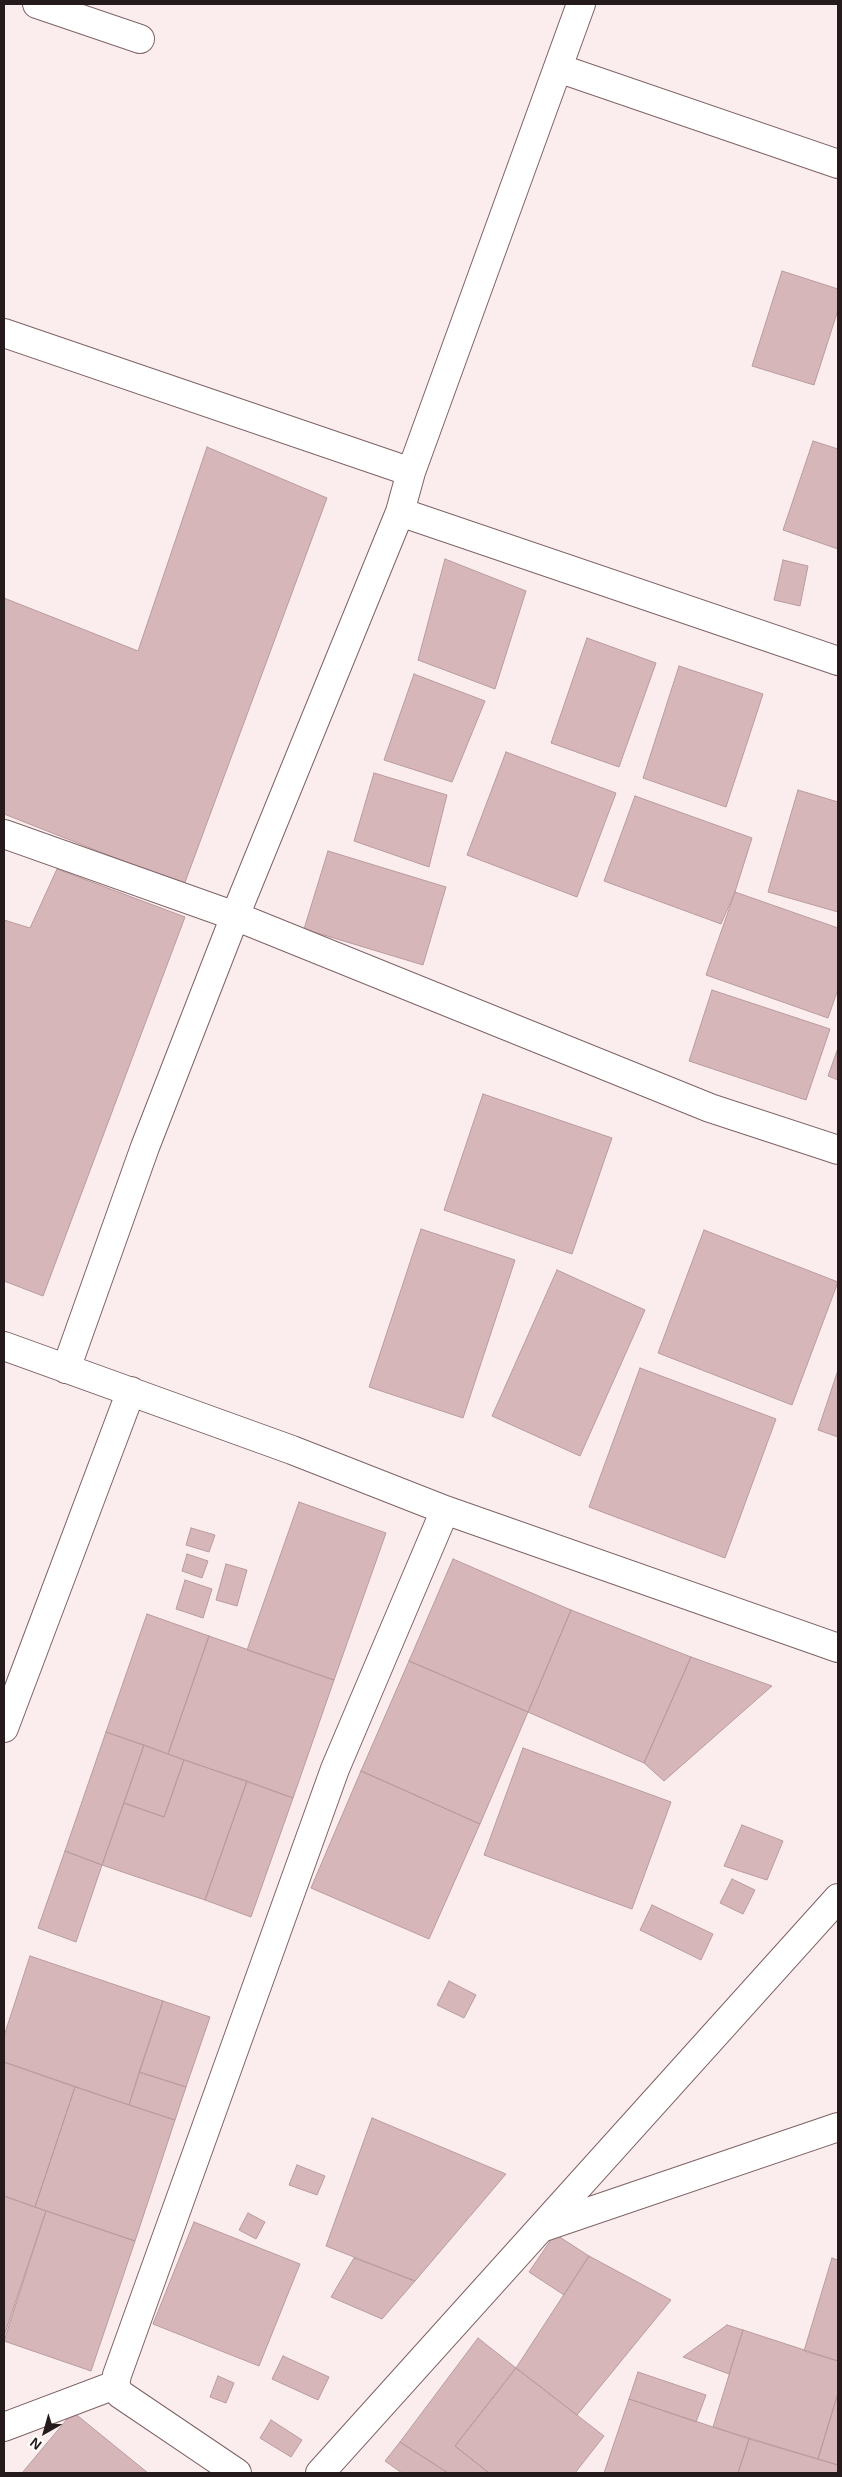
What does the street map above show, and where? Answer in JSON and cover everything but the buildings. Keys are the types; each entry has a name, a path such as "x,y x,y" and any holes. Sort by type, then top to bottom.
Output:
{"street":[{"path":"37,4 140,39"},
{"path":"66,1369 145,1147 235,916 400,512 410,472 581,4"},
{"path":"558,68 838,164"},
{"path":"4,333 410,472"},
{"path":"400,512 838,661"},
{"path":"4,834 235,916 710,1108 838,1150"},
{"path":"4,1346 131,1391 445,1510 838,1648"},
{"path":"4,1728 131,1391"},
{"path":"237,2473 120,2394 115,2385 120,2365 331,1778 445,1510"},
{"path":"320,2473 838,1898"},
{"path":"540,2229 838,2127"},
{"path":"4,2427 115,2385"}]}
